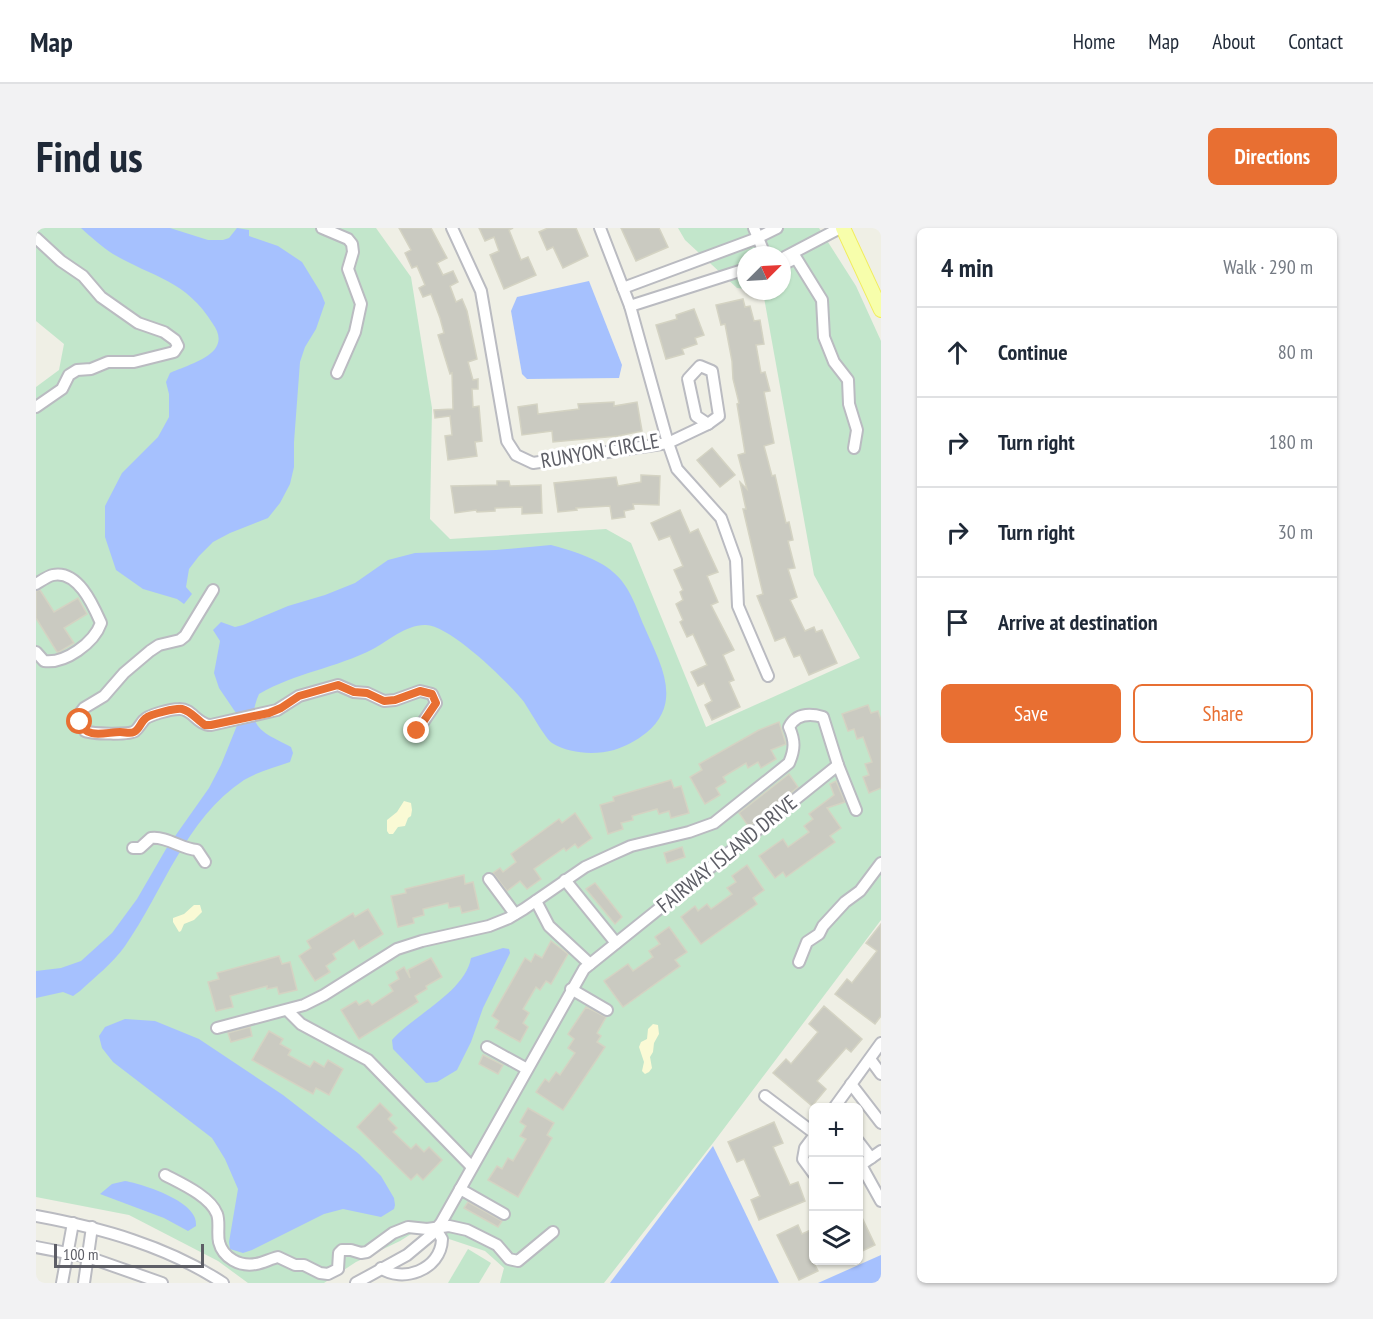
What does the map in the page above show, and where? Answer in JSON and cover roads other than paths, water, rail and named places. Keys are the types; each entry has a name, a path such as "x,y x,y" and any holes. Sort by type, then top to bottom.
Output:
{"main road":[{"path":"842,228 881,310"}],"street":[{"path":"322,228 344,237 352,244 353,252 348,269 361,304 355,332 337,373"},
{"name":"RUNYON CIRCLE","path":"452,228 481,291 507,441 516,455 533,463 668,443 630,306 600,228"},
{"path":"623,288 777,228"},
{"path":"791,254 842,228"},
{"path":"36,238 61,261 83,276 101,297 138,323 164,332 175,340 178,346 174,352 134,362 108,362 92,369 77,370 69,375 62,389 36,406"},
{"path":"791,260 796,258 822,300 824,337 834,362 848,380 849,405 857,430 854,448"},
{"path":"630,306 737,272"},
{"path":"708,424 696,416 688,379 700,366 712,372 719,416 708,424 668,443 677,470 721,518 735,560 738,606 768,676"},
{"path":"36,584 52,575 62,575 73,579 84,592 101,623 98,632 90,641 64,658 54,662 44,661 36,652"},
{"path":"213,590 185,636 176,642 159,645 150,651 124,673 104,696 84,708 80,722 86,731 102,735 134,732 149,716 176,709 184,709 205,725 234,720 277,710 308,692 338,685 354,692 367,693 384,701 395,700 425,690 432,694 436,703 417,731"},
{"name":"FAIRWAY ISLAND DRIVE","path":"218,1028 304,1005 397,949 489,926 515,914 585,867 631,846 689,832 714,823 789,763 794,752 794,739 789,727 793,719 803,715 813,714 823,717 838,765 856,810"},
{"name":"FAIRWAY ISLAND DRIVE","path":"356,1283 407,1255 436,1228 584,969 838,765"},
{"path":"133,848 140,848 155,837 184,848 198,850 205,862"},
{"path":"799,962 807,942 819,934 844,902 860,891 881,863"},
{"path":"489,879 515,914"},
{"path":"565,880 616,943"},
{"path":"536,901 549,926 590,964"},
{"path":"572,989 607,1010"},
{"path":"288,1011 301,1024 368,1060 472,1167"},
{"path":"837,1103 881,1043"},
{"path":"487,1047 527,1070"},
{"path":"870,1059 881,1074"},
{"path":"851,1084 881,1123"},
{"path":"765,1096 809,1131"},
{"path":"809,1141 803,1159 809,1168"},
{"path":"863,1148 872,1158"},
{"path":"863,1164 881,1151"},
{"path":"863,1171 881,1201"},
{"path":"165,1175 191,1189 213,1208 217,1213 220,1245 224,1253 244,1264 254,1264 278,1257 295,1265 304,1264 320,1273 327,1274 338,1269 339,1253 342,1250 367,1252 393,1233 403,1229 449,1226 466,1230 497,1245 514,1261 521,1260 553,1232"},
{"path":"460,1189 504,1214"},
{"path":"36,1216 93,1227 160,1250 206,1272 223,1283"},
{"path":"62,1283 73,1223"},
{"path":"84,1283 93,1227"},
{"path":"381,1268 387,1278 392,1281 408,1281 424,1275 437,1262 440,1253 442,1239 436,1228"},
{"path":"36,1247 88,1257 162,1283"}],"water":[{"path":"81,228 170,228 208,240 229,238 237,228 249,230 249,236 278,246 302,262 325,303 316,329 305,347 300,362 294,467 290,484 280,503 268,518 213,542 199,556 189,569 186,587 192,594 184,604 177,599 143,589 116,570 105,537 105,506 122,473 158,437 169,417 169,394 166,382 170,373 211,353 218,343 218,334 203,309 192,298 168,282 113,254"},
{"path":"589,281 622,365 619,378 527,379 522,374 511,311 517,297"},
{"path":"551,545 584,556 607,567 624,584 632,597 662,668 665,682 664,708 657,721 646,733 627,745 607,752 591,753 559,747 549,740 524,702 493,669 450,635 426,625 412,627 359,656 273,687 259,694 254,715 256,722 265,733 291,747 293,753 290,762 244,780 206,815 177,857 125,946 104,970 73,996 63,992 36,998 36,971 61,968 81,961 112,933 137,899 166,849 209,788 221,765 238,723 236,713 219,688 214,673 220,641 213,630 221,622 235,627 243,625 288,606 355,583 388,560 415,553"},
{"path":"503,948 509,949 510,953 483,1008 471,1042 457,1070 437,1082 426,1083 393,1049 392,1040 459,982 471,958"},
{"path":"125,1019 155,1021 199,1039 283,1095 359,1154 381,1176 394,1198 394,1209 381,1217 343,1209 324,1214 252,1250 243,1253 230,1249 229,1242 238,1189 225,1159 212,1138 113,1062 102,1048 99,1036 105,1027"},
{"path":"713,1146 779,1283 610,1283"},
{"path":"125,1181 156,1190 180,1202 195,1217 196,1226 188,1231 164,1218 100,1194 112,1184"},
{"path":"881,1255 881,1283 818,1283 863,1265"}]}
